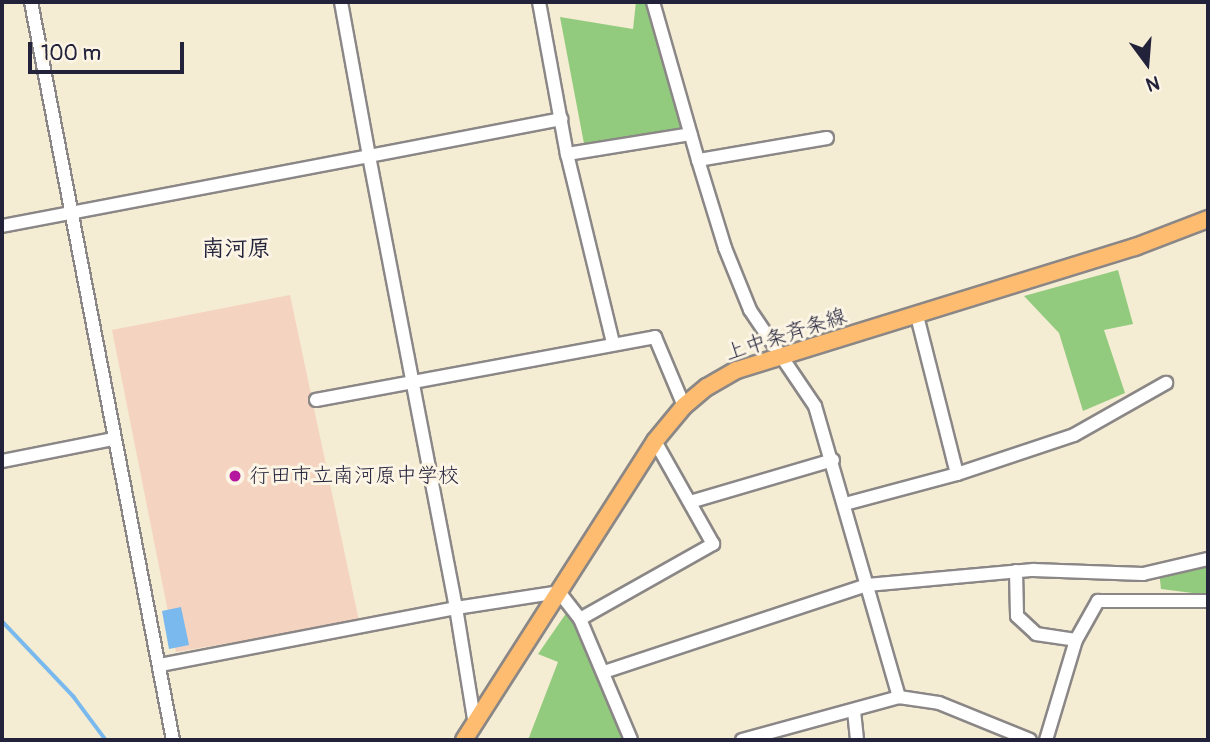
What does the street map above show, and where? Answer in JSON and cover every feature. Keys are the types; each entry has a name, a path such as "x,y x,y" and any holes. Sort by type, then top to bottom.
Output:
{"main road":[{"name":"上中条斉条線","path":"464,740 655,441 684,406 737,370 917,316 1208,219"}],"street":[{"path":"31,2 173,740"},
{"path":"341,2 456,608 475,725"},
{"path":"539,2 567,154 613,342"},
{"path":"653,2 725,248 750,310 815,405 899,696"},
{"path":"2,226 561,119"},
{"path":"567,154 690,134"},
{"path":"698,160 827,138"},
{"path":"917,316 957,474"},
{"path":"316,400 613,342 655,337 684,406"},
{"path":"845,504 957,474 1074,435 1166,383"},
{"path":"2,461 113,439"},
{"path":"580,619 713,544 655,441"},
{"path":"690,502 833,460"},
{"path":"604,672 867,585 1016,571 1143,574 1208,559"},
{"path":"1016,571 1017,616 1036,635 1076,640"},
{"path":"1143,574 1144,600"},
{"path":"159,665 456,608 559,592 580,619 631,740"},
{"path":"1046,740 1076,640 1098,601 1208,601"},
{"path":"742,740 854,711 899,696 939,703 1030,740"},
{"path":"854,711 856,740"}],"shaded area":[{"name":"行田市立南河原中学校","path":"290,295 359,621 176,652 112,330"}],"green space":[{"path":"636,2 659,2 693,129 585,149 560,17 633,29"},
{"path":"1118,270 1133,324 1104,330 1125,393 1083,411 1059,333 1024,296"},
{"path":"1208,559 1208,595 1161,589 1159,571"},
{"path":"576,599 635,740 528,740 558,662 538,654"}],"water":[{"path":"181,607 189,645 169,649 162,611"}],"waterway":[{"path":"2,621 74,697 106,740"}],"place":[{"name":"行田市立南河原中学校","path":"235,476"}],"district":[{"name":"南河原","path":"236,249"}]}
